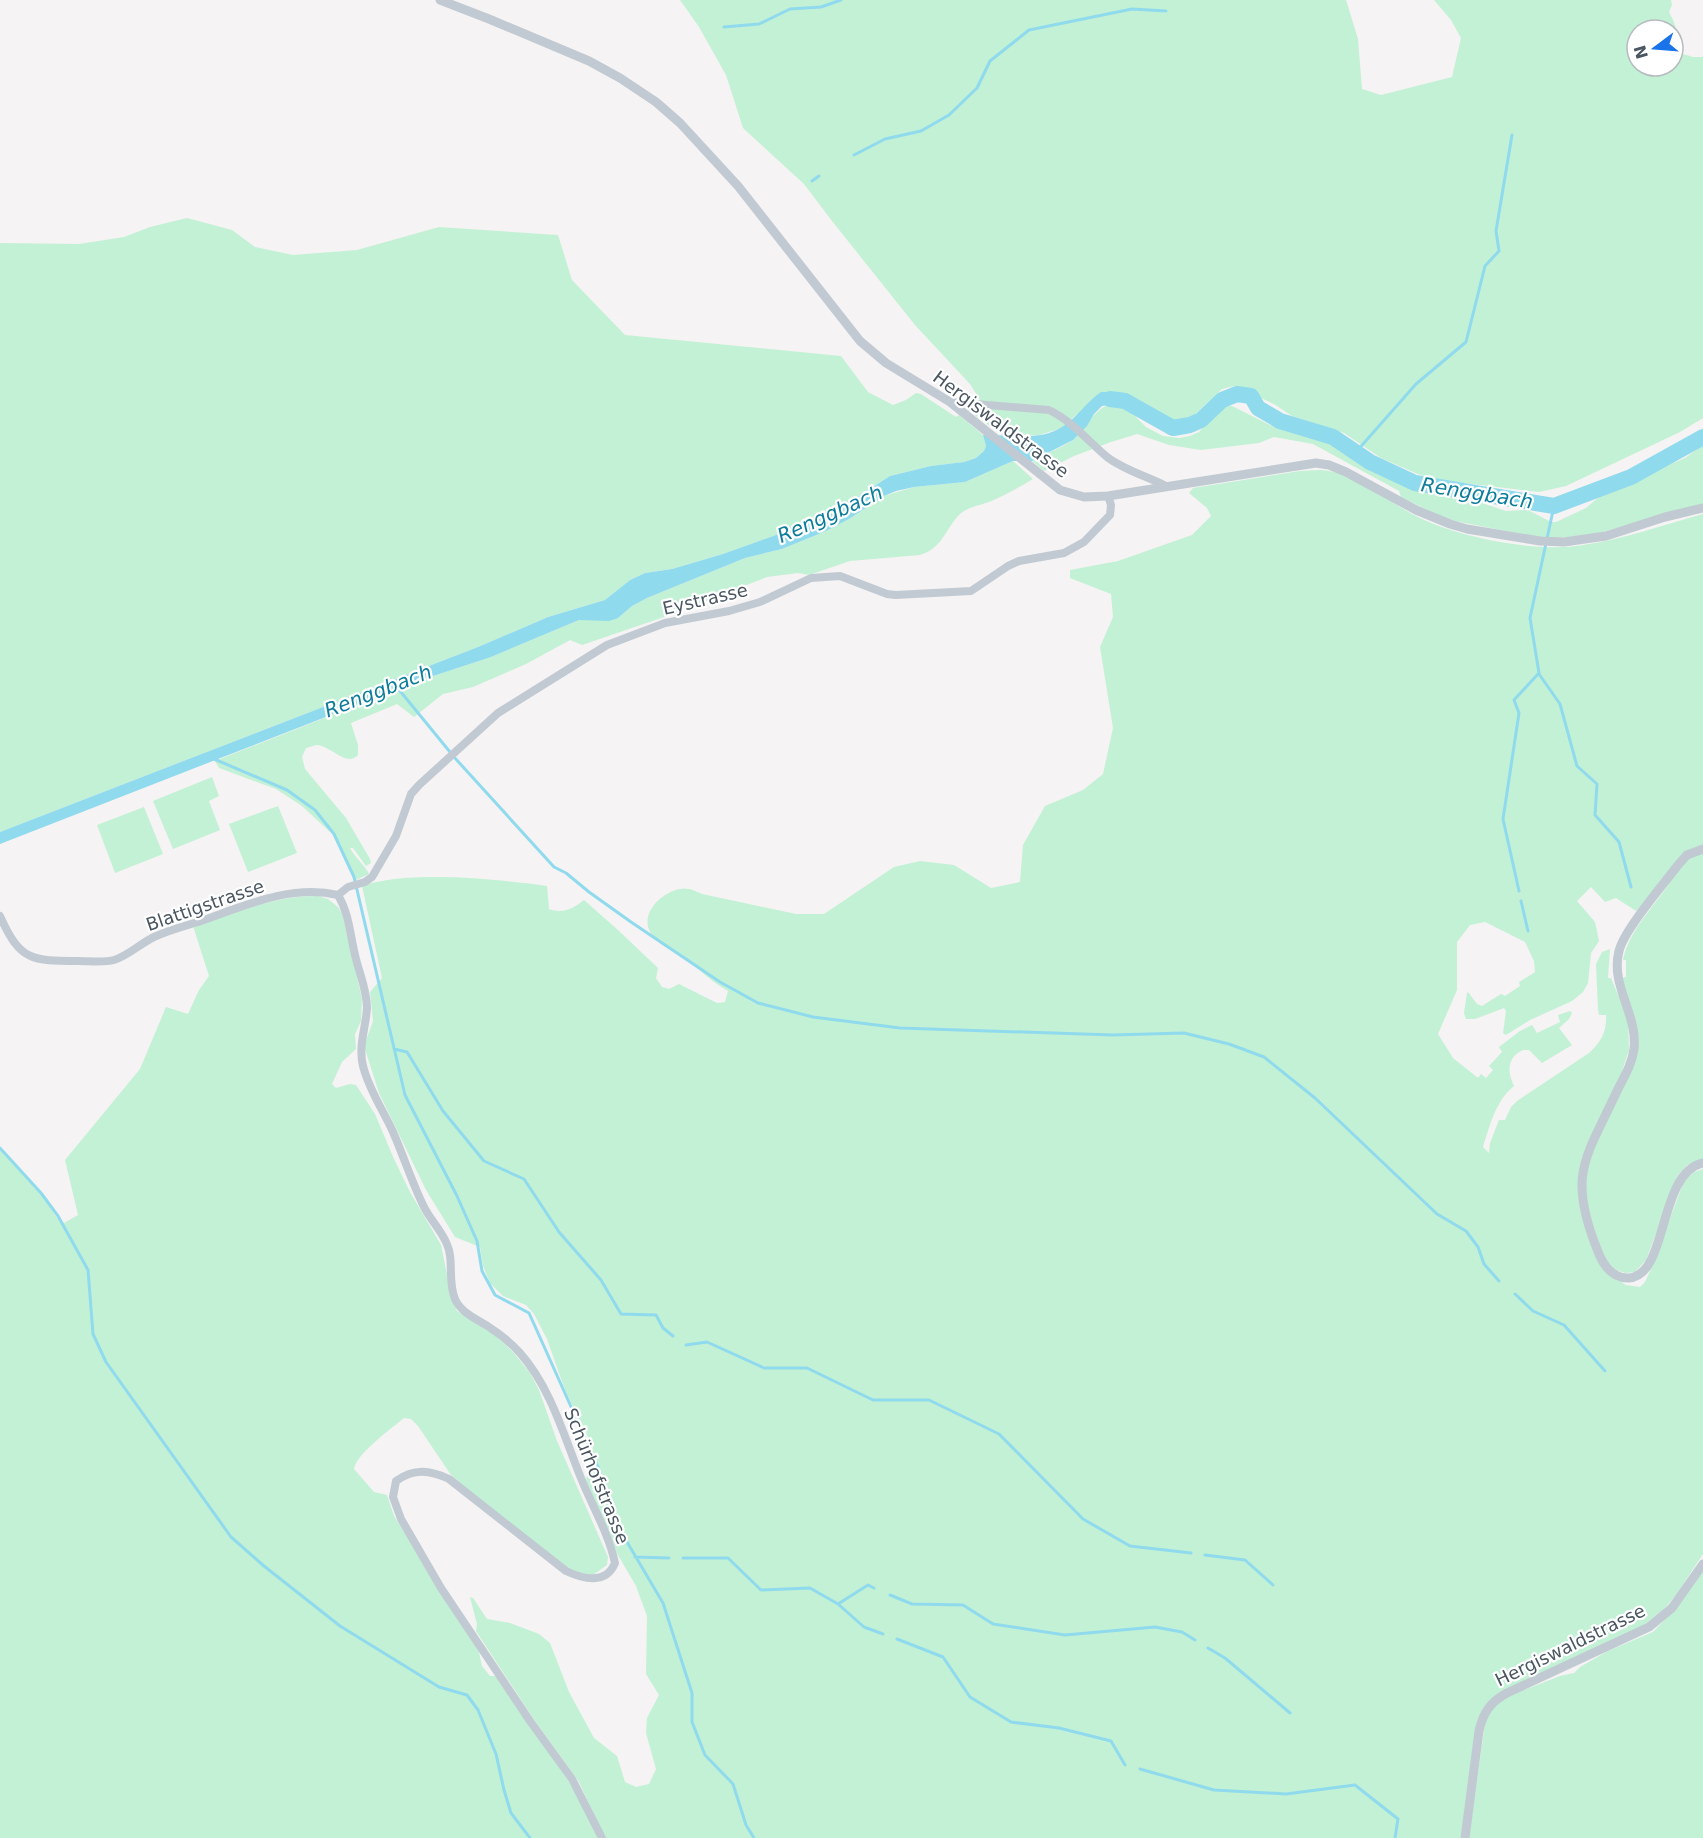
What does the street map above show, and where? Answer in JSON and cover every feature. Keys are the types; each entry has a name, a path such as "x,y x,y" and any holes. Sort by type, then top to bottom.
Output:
{"street":[{"name":"Hergiswaldstrasse","path":"440,0 489,18 589,61 656,102 680,123 738,186 861,341 886,363 951,402 1060,490 1084,497 1108,496 1316,463 1347,472 1416,510 1450,524 1474,531 1553,542 1606,536 1665,516 1703,508"},
{"path":"951,402 1049,411 1061,416 1108,457 1128,470 1166,486"},
{"name":"Eystrasse","path":"338,895 348,887 365,882 372,877 396,836 411,794 419,785 498,713 601,648 665,623 729,611 760,602 811,578 840,576 887,594 896,595 971,591 1019,561 1064,554 1084,542 1110,515 1111,505 1108,496"},
{"path":"1703,849 1688,855 1678,865 1626,936 1619,952 1618,980 1634,1030 1633,1055 1587,1152 1581,1182 1587,1221 1601,1259 1611,1272 1627,1278 1638,1275 1644,1269 1652,1255 1678,1183 1689,1169 1703,1163"},
{"name":"Blattigstrasse","path":"0,916 14,944 33,958 57,961 109,961 119,958 162,933 275,897 304,891 323,891 338,895"},
{"name":"Schürhofstrasse","path":"338,895 345,907 355,957 366,994 366,1020 361,1050 363,1064 372,1092 392,1131 425,1209 445,1240 450,1253 451,1281 455,1301 465,1313 507,1340 538,1377 549,1398 612,1549 615,1563 609,1573 599,1578 580,1578 566,1571 449,1479 436,1473 423,1471 402,1476 396,1481 393,1490 395,1507 441,1588 530,1721 572,1779 602,1838"},
{"name":"Hergiswaldstrasse","path":"1465,1838 1479,1731 1483,1716 1490,1705 1507,1693 1649,1627 1672,1608 1703,1564"}],"green space":[{"path":"680,0 1346,0 1358,39 1362,89 1381,95 1452,77 1461,38 1451,20 1434,0 1671,0 1672,5 1669,12 1672,18 1625,18 1625,78 1685,78 1685,55 1703,57 1703,418 1680,432 1566,486 1539,492 1447,481 1420,475 1381,458 1344,433 1292,416 1274,404 1234,386 1222,389 1191,418 1179,424 1170,423 1132,396 1077,414 1062,428 1039,435 1003,436 965,408 974,408 980,400 970,384 915,325 804,184 743,128 726,75 699,27"},
{"path":"187,218 232,230 255,247 293,255 357,250 439,227 558,235 572,280 625,335 841,356 868,392 893,405 916,393 921,394 956,417 959,415 983,435 986,446 976,458 890,476 831,514 801,526 723,554 672,569 645,573 630,580 605,600 548,617 478,647 0,832 0,243 79,244 124,237 150,227"},
{"path":"1111,404 1118,404 1129,410 1146,427 1163,436 1179,438 1199,432 1216,411 1224,406 1232,406 1272,426 1335,443 1375,469 1413,489 1470,499 1506,511 1528,510 1551,522 1556,522 1586,508 1599,497 1626,483 1685,458 1703,445 1703,504 1592,535 1546,539 1455,521 1435,514 1401,497 1399,491 1313,444 1274,437 1259,443 1201,450 1169,445 1137,434 1074,456 1044,471 1032,461 1074,439 1095,414"},
{"path":"1013,461 1033,479 996,499 962,513 938,544 920,555 850,561 809,575 798,573 767,577 667,616 582,645 570,640 526,664 473,687 443,694 414,717 397,704 351,723 358,745 358,755 353,758 343,758 322,746 306,748 302,757 305,769 346,818 370,859 371,863 366,866 353,848 350,848 369,874 356,880 333,831 330,832 302,806 276,789 219,768 215,761 418,681 491,657 579,620 618,618 632,606 647,598 745,558 782,549 826,531 884,496 914,487 965,482"},
{"path":"1300,471 1334,472 1360,482 1410,513 1439,526 1479,538 1523,545 1565,547 1583,545 1703,514 1703,1159 1687,1165 1678,1175 1646,1260 1635,1272 1625,1273 1614,1269 1604,1257 1588,1211 1584,1182 1587,1162 1633,1065 1637,1025 1622,978 1626,977 1626,960 1623,960 1638,927 1673,877 1636,911 1616,898 1605,902 1591,887 1577,901 1595,922 1599,941 1591,953 1588,983 1583,992 1572,1001 1530,1020 1506,1035 1503,1033 1506,1011 1504,1008 1475,1019 1466,1019 1464,1013 1467,993 1482,1006 1501,994 1505,996 1520,986 1519,982 1535,972 1534,961 1525,942 1485,922 1470,925 1457,942 1457,990 1438,1034 1453,1058 1478,1078 1481,1074 1486,1078 1493,1070 1489,1066 1502,1052 1499,1047 1520,1031 1532,1025 1537,1033 1560,1022 1558,1015 1570,1011 1572,1013 1559,1028 1572,1045 1542,1063 1529,1050 1518,1053 1511,1061 1510,1075 1514,1086 1503,1098 1491,1122 1483,1147 1489,1153 1490,1143 1499,1120 1505,1120 1511,1107 1589,1053 1600,1041 1604,1032 1606,1015 1599,1015 1596,964 1602,952 1610,949 1608,978 1611,978 1628,1019 1629,1050 1621,1074 1582,1159 1578,1177 1579,1202 1609,1274 1626,1285 1640,1287 1651,1269 1684,1181 1694,1172 1703,1169 1703,1554 1666,1607 1642,1627 1498,1693 1483,1708 1477,1721 1461,1838 605,1838 579,1782 533,1718 476,1631 477,1624 470,1597 487,1619 510,1623 539,1634 550,1643 569,1692 594,1738 617,1756 625,1782 636,1787 649,1784 656,1769 646,1733 647,1718 659,1695 646,1674 647,1616 636,1586 618,1555 586,1480 593,1447 565,1390 547,1339 534,1314 526,1305 503,1296 490,1283 483,1266 480,1247 455,1237 426,1190 379,1093 364,1046 373,1021 370,992 382,978 362,886 403,878 453,877 547,886 549,909 567,910 584,900 658,968 656,978 662,987 669,989 679,984 717,1003 725,1002 728,991 662,944 650,932 648,918 650,911 666,894 689,889 702,894 796,914 824,914 894,867 920,861 954,865 991,888 1020,882 1023,845 1045,806 1083,790 1103,774 1113,728 1100,647 1113,617 1111,594 1070,578 1070,570 1118,561 1192,535 1211,516 1207,508 1189,493 1193,488"},
{"path":"212,777 219,796 209,801 220,830 173,849 153,801"},
{"path":"278,806 297,853 248,872 229,824"},
{"path":"144,807 163,854 115,873 97,825"},
{"path":"318,896 328,899 338,907 342,914 362,999 361,1021 355,1034 356,1049 342,1062 332,1084 336,1088 350,1084 356,1085 375,1114 410,1192 441,1245 452,1299 457,1311 495,1335 530,1373 608,1557 607,1565 593,1575 574,1573 478,1500 451,1475 411,1419 404,1418 375,1442 361,1456 354,1469 374,1492 387,1495 394,1516 478,1648 482,1666 490,1676 496,1676 578,1795 599,1838 0,1838 0,1150 30,1181 61,1221 64,1223 78,1215 65,1160 140,1069 166,1007 188,1014 199,990 209,976 193,926 271,902"},
{"path":"1703,1570 1703,1838 1469,1838 1485,1723 1493,1707 1509,1696 1560,1676 1574,1673 1608,1651 1653,1632 1675,1609"}],"water":[{"path":"1101,392 1119,392 1132,396 1129,410 1118,404 1102,406 1073,440 1032,461 1013,461 965,482 896,491 826,531 782,549 745,558 647,598 632,606 618,618 609,621 579,620 491,657 418,681 0,844 0,832 478,647 548,617 605,600 630,580 645,573 672,569 723,554 831,514 890,476 976,458 986,446 983,435 1033,436 1053,432 1077,415"}],"waterway":[{"path":"724,27 759,24 790,9 821,7 841,0"},
{"path":"854,155 885,139 921,131 949,115 977,88 990,61 1029,30 1132,9 1166,11"},
{"path":"1356,452 1416,384 1466,342 1485,266 1499,251 1496,231 1512,135"},
{"path":"812,181 819,176"},
{"name":"Renggbach","path":"1110,399 1125,401 1173,428 1201,420 1222,400 1237,394 1251,396 1258,408 1280,421 1333,437 1370,462 1415,483 1554,506 1631,477 1703,437"},
{"path":"1519,891 1503,819 1519,713 1514,700 1539,673 1530,618 1554,506"},
{"path":"1539,674 1560,704 1577,766 1597,784 1595,815 1619,842 1631,887"},
{"path":"396,686 450,752"},
{"path":"454,757 554,867 566,873 631,922 720,982 758,1003 813,1017 900,1028 1113,1035 1184,1033 1229,1044 1264,1057 1315,1098 1437,1214 1466,1231 1478,1247 1484,1264 1499,1281"},
{"path":"214,759 287,790 315,810 334,834 354,877 405,1095 457,1196 477,1241 482,1271 495,1295 529,1313 598,1467 617,1525 663,1603 692,1693 692,1722 705,1755 733,1784 746,1825 754,1838"},
{"path":"1521,901 1528,931"},
{"path":"394,1049 407,1052 443,1111 484,1161 524,1179 559,1232 601,1280 621,1314 656,1315 663,1328 673,1336"},
{"path":"0,1148 41,1193 58,1216 88,1270 93,1334 106,1362 231,1537 340,1626 439,1687 467,1695 478,1710 496,1754 511,1813 530,1838"},
{"path":"1515,1294 1533,1311 1564,1325 1605,1371"},
{"path":"686,1345 707,1342 764,1368 807,1368 873,1400 929,1400 999,1434 1083,1519 1130,1546 1191,1553"},
{"path":"1205,1555 1245,1560 1273,1585"},
{"path":"635,1557 669,1558"},
{"path":"683,1558 728,1558 761,1590 810,1588 838,1604 864,1627 883,1634"},
{"path":"838,1604 868,1585 874,1588"},
{"path":"890,1595 912,1604 963,1605 993,1624 1065,1635 1155,1627 1182,1632 1195,1640"},
{"path":"897,1639 943,1657 970,1697 1011,1722 1059,1728 1111,1741 1125,1765"},
{"path":"1208,1648 1225,1658 1290,1713"},
{"path":"1140,1769 1214,1790 1286,1794 1355,1785 1398,1819 1395,1838"}]}
